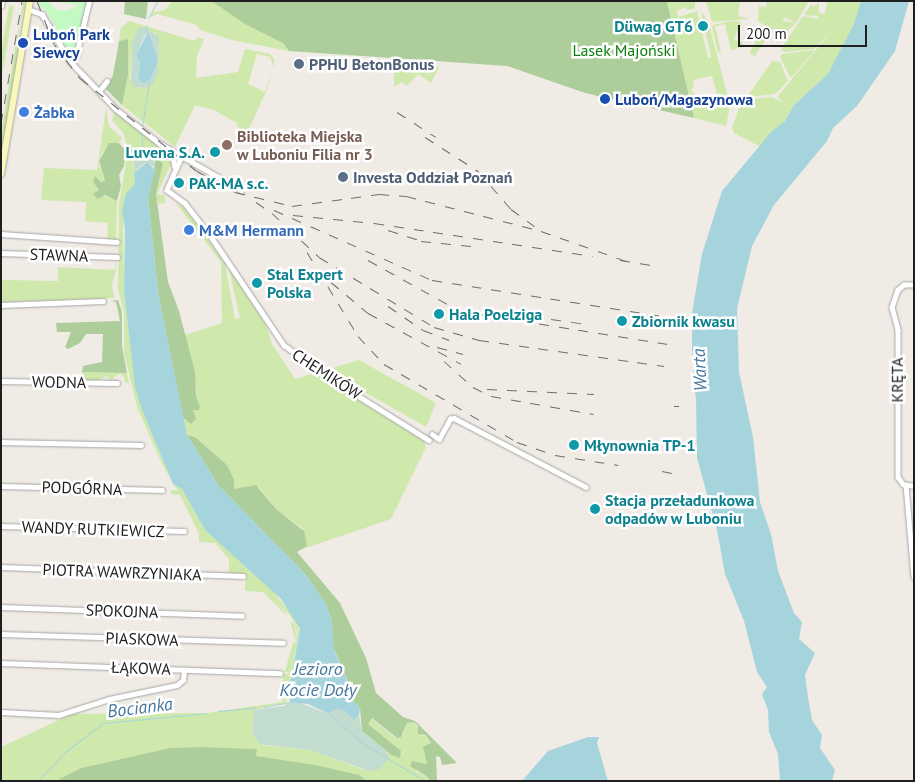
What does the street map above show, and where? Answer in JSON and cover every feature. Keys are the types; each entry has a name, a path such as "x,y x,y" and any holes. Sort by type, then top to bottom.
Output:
{"main road":[{"path":"1,174 30,1"}],"street":[{"path":"1,6 2,1"},
{"path":"70,61 75,57 90,1"},
{"path":"28,9 44,15 70,61 100,91 172,154 175,168"},
{"path":"100,91 107,80"},
{"path":"156,140 241,190"},
{"name":"CHEMIKÓW","path":"182,156 175,168 168,192 185,203 212,238 284,345 328,377 430,437 439,438 450,419 454,418 586,487"},
{"path":"1,234 116,242"},
{"name":"STAWNA","path":"1,253 117,257"},
{"name":"KRĘTA","path":"914,285 904,285 898,290 892,307 898,330 897,472 900,481 906,485 914,577"},
{"path":"1,305 103,301"},
{"name":"WODNA","path":"1,381 117,383"},
{"path":"1,442 141,445"},
{"path":"906,485 914,486"},
{"name":"PODGÓRNA","path":"1,486 162,490"},
{"name":"WANDY RUTKIEWICZ","path":"1,526 184,531"},
{"name":"PIOTRA WAWRZYNIAKA","path":"1,567 243,576"},
{"name":"SPOKOJNA","path":"1,607 242,616"},
{"name":"PIASKOWA","path":"1,634 283,643"},
{"name":"ŁĄKOWA","path":"1,663 280,673"},
{"path":"1,712 62,715 115,697 178,685 183,680 184,670"}],"green space":[{"path":"23,1 26,1 19,27 18,57 1,157 1,132"},
{"path":"37,1 47,1 58,10 65,11 80,5 50,1 87,1 74,56 70,56 46,10 38,6"},
{"path":"125,1 148,1 146,19 124,14"},
{"path":"172,1 214,1 283,43 289,51 232,40 200,30 197,25 157,14 149,18 153,12 165,10"},
{"path":"667,1 695,1 695,9 687,10 686,7 677,11 678,17 697,11 708,58 711,57 701,11 708,21 728,97 717,94 712,76 693,80 694,88 691,89 697,99 707,97 728,102 730,105 726,126 694,118"},
{"name":"Lasek Majoński","path":"667,1 694,118 585,93 507,66 289,51 283,43 245,24 213,2"},
{"path":"706,1 740,1 738,16 749,19 712,22"},
{"path":"767,1 809,1 796,23 786,32 786,38 758,21 759,6 766,7","holes":["784,17 796,23 783,21"]},
{"path":"827,1 861,1 855,24 828,74 794,105 785,121 759,146 734,133 732,128 742,100 773,97 782,103 778,96 830,33 814,49 785,52 781,50 803,16 818,19 818,16 804,15 811,4 814,6 819,3 819,13 825,14"},
{"path":"9,5 14,6 1,81 1,53"},
{"path":"129,21 195,41 197,37 204,39 197,56 196,78 238,72 245,49 270,54 274,59 274,68 270,57 257,54 248,84 265,92 273,71 268,87 248,131 239,132 237,123 214,110 195,105 175,147 122,105 128,75 128,39 119,41 121,28","holes":["138,28 156,33 159,42 158,73 146,88 138,88 130,80 132,45"]},
{"path":"731,21 741,22 734,40 742,42 743,47 731,50 725,24 715,26 721,52 718,53 712,27 713,25"},
{"path":"757,26 769,35 753,58 753,54 749,53 755,43"},
{"path":"138,28 147,28 159,37 158,73 153,84 146,88 134,87 131,83 132,44","holes":["146,33 158,59 151,79 144,84 138,79 140,63 136,55"]},
{"path":"128,39 128,75 122,105 106,89 113,75 119,41"},
{"path":"815,50 793,76 790,77 780,57 782,54"},
{"path":"772,61 780,62 788,81 775,94 747,97"},
{"path":"399,65 439,67 431,83 418,74 407,86 402,82 394,87 394,71"},
{"path":"106,108 109,126 122,138 119,143 106,147 100,156 99,165 105,180 93,182 102,195 117,201 116,240 107,239 108,223 85,221 86,202 41,200 44,168 97,170"},
{"path":"115,110 167,151 172,162 157,194 165,195 165,203 158,204 156,194 163,163 151,152 133,162 135,184 123,204 124,290 142,410 172,482 137,407 124,352 124,312 118,289 119,204 128,151 124,134 112,120"},
{"path":"109,143 119,143 126,151 124,166 119,175 121,186 117,201 105,195 98,199 93,194 99,190 93,182 95,176 101,182 105,180 99,161"},
{"path":"145,151 155,156 155,170 153,166 145,162 134,173 134,159"},
{"path":"156,158 163,163 156,194 168,282 179,311 195,372 196,396 200,406 199,410 193,410 196,419 191,424 183,418 158,293 148,198"},
{"path":"175,202 185,209 225,263 235,319 240,318 229,269 266,325 272,344 295,379 315,373 424,441 426,447 391,519 297,551 306,541 302,528 276,509 259,487 234,489 227,465 195,437 187,435 183,418 185,421 195,416 193,410 200,409 200,406 196,396 197,390 194,386 185,335 222,323 221,262"},
{"path":"116,258 116,270 112,285 114,298 1,302 2,280 58,281 58,267 115,270"},
{"path":"118,300 122,312 122,346 127,373 82,372 83,366 102,362 103,334 86,334 80,343 68,349 65,347 71,332 57,332 56,323 120,321 116,302 111,301"},
{"path":"359,360 436,403 426,427 326,370"},
{"path":"82,372 127,373 129,383 125,383 124,377 119,374 110,380 107,376 97,381 83,380"},
{"path":"187,435 195,437 227,465 234,480 234,489 256,485 276,509 304,531 307,546 297,552 340,603 366,658 376,693 403,717 415,721 457,763 442,765 440,757 436,756 437,781 428,781 429,778 410,766 412,761 427,764 423,747 431,743 426,735 418,734 418,726 414,722 407,723 401,737 397,738 372,718 368,724 401,751 400,758 391,755 362,731 360,708 352,700 347,679 333,647 332,622 326,604 306,575 218,485"},
{"path":"173,484 182,489 205,530 273,591 291,614 299,630 288,702 285,695 289,679 284,696 287,703 254,710 252,733 262,745 310,750 364,770 388,753 386,750 391,755 403,753 368,724 371,718 394,737 403,735 407,723 414,722 422,736 426,735 431,743 424,752 427,764 410,763 417,772 429,778 428,781 367,781 358,775 316,765 255,756 257,749 203,747 170,748 81,768 56,781 1,781 1,747 72,714 208,713 282,702 283,674 292,673 279,671 285,671 293,643 296,643 290,619 295,626 296,642 297,631 292,618 278,603 289,618 263,592 245,591 246,574 229,573 229,559 215,543 199,542 199,534 180,495 171,494 171,490 179,491"},
{"path":"293,700 328,714 335,709 345,711 354,720 359,715 362,731 386,750 389,759 380,769 369,771 310,750 259,744 252,733 254,710 284,706"},
{"path":"170,748 257,749 256,756 316,765 359,775 367,781 56,781 81,768"}],"water":[{"name":"Warta","path":"861,1 909,1 895,51 857,106 833,128 827,141 774,205 752,246 737,309 739,372 753,437 760,502 771,534 778,571 794,613 802,622 799,639 815,653 805,675 808,697 812,720 822,735 820,748 835,770 832,781 780,781 778,754 769,732 768,710 762,694 767,687 757,672 744,621 725,574 717,530 697,458 696,398 692,375 695,368 692,351 692,313 702,254 722,191 771,132 785,121 794,105 828,74 854,24"},
{"path":"148,32 158,60 151,79 144,84 138,79 140,63 136,55"},
{"name":"Jezioro Kocie Doły","path":"147,162 155,170 148,198 158,293 187,435 218,485 306,575 326,604 332,622 334,650 350,687 352,700 360,708 359,715 354,720 345,711 335,709 329,714 308,704 290,702 289,690 300,629 281,599 205,530 182,489 173,484 142,410 135,387 124,290 125,230 122,210 126,194 135,184 134,173"},
{"path":"588,737 599,737 597,743 608,781 522,781 548,751"}],"waterway":[{"path":"148,18 158,1"},
{"path":"146,25 147,33"},
{"path":"142,126 149,82"},
{"path":"141,130 144,162"},
{"name":"Bocianka","path":"263,707 290,702"},
{"name":"Bocianka","path":"218,711 256,708"},
{"name":"Bocianka","path":"38,781 65,752 103,723 206,713"},
{"path":"330,714 361,742 425,781"}],"railway":[{"path":"1,123 22,1"},
{"path":"37,1 54,44 80,78 197,171 235,192 292,206 379,194 406,196 541,231 626,261"},
{"path":"397,112 436,137"},
{"path":"425,137 478,171 511,209 534,226"},
{"path":"256,202 272,213 319,257 434,327 479,340 664,366"},
{"path":"274,210 432,280 686,320"},
{"path":"293,215 374,223 593,256"},
{"path":"388,230 421,241 481,247"},
{"path":"307,252 358,336 384,364 517,442 555,455 618,465"},
{"path":"368,260 460,311 669,344"},
{"path":"620,260 653,265"},
{"path":"331,282 368,313 461,364"},
{"path":"388,306 423,330 449,340"},
{"path":"551,319 586,324"},
{"path":"437,347 463,354"},
{"path":"444,361 473,387 491,396 593,414"},
{"path":"487,389 594,394"},
{"path":"674,406 679,406"},
{"path":"662,471 672,473"}],"place":[{"name":"Düwag GT6","path":"703,26"},
{"name":"Luboń Park Siewcy","path":"23,43"},
{"name":"PPHU BetonBonus","path":"299,64"},
{"name":"Luboń/Magazynowa","path":"605,99"},
{"name":"Żabka","path":"24,112"},
{"name":"Biblioteka Miejska w Luboniu Filia nr 3","path":"227,145"},
{"name":"Luvena S.A.","path":"215,152"},
{"name":"Investa Oddział Poznań","path":"343,177"},
{"name":"PAK-MA s.c.","path":"179,183"},
{"name":"M&M Hermann","path":"189,230"},
{"name":"Stal Expert Polska","path":"257,283"},
{"name":"Hala Poelziga","path":"439,314"},
{"name":"Zbiornik kwasu","path":"622,321"},
{"name":"Młynownia TP-1","path":"574,445"},
{"name":"Stacja przeładunkowa odpadów w Luboniu","path":"595,509"}]}
